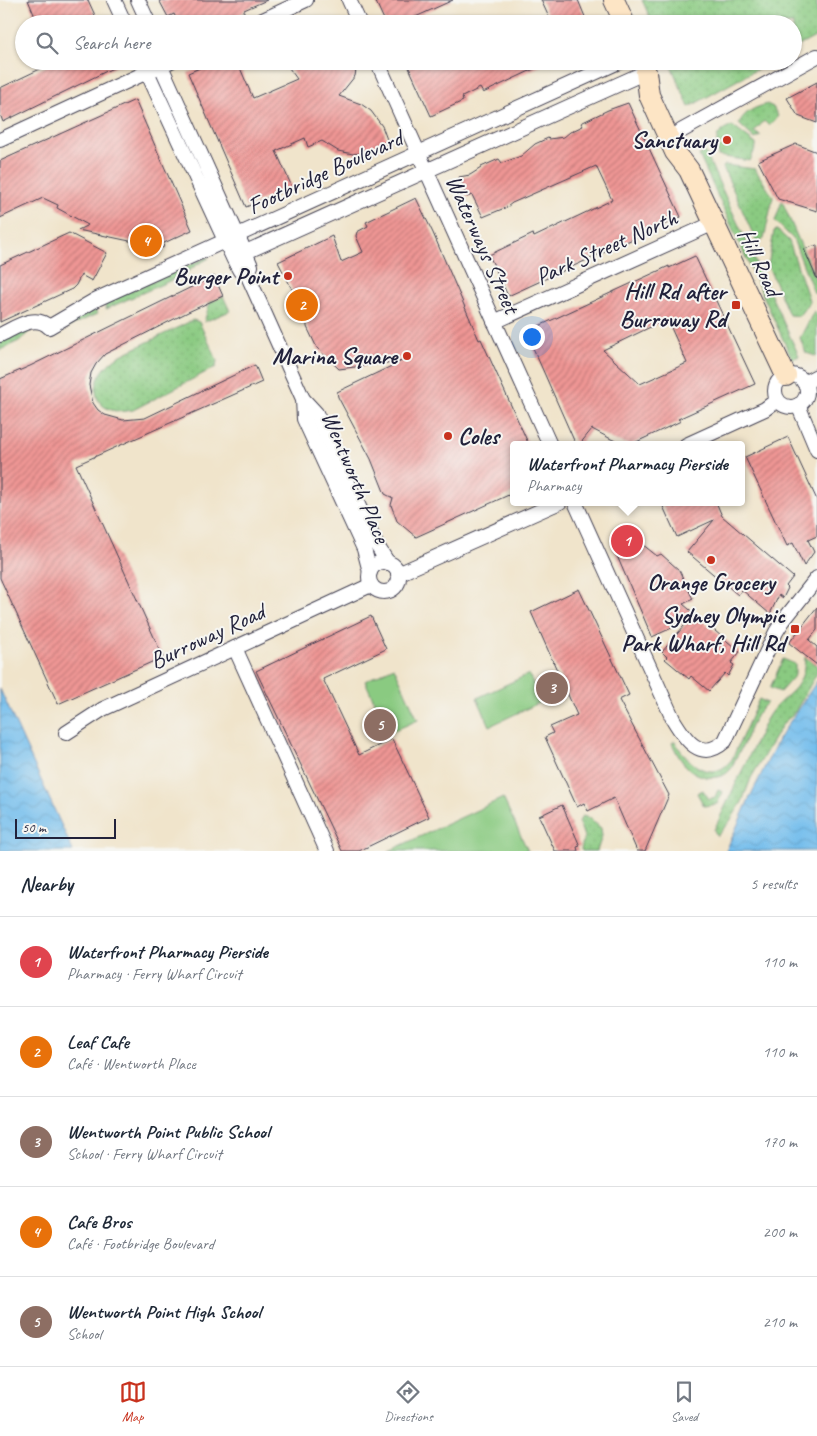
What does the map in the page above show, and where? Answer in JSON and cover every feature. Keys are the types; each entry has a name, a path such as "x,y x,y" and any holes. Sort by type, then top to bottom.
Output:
{"street":[{"path":"114,0 121,15"},
{"path":"138,0 145,15"},
{"path":"274,15 306,0"},
{"path":"349,0 356,15"},
{"path":"614,0 621,15"},
{"path":"802,64 817,56"},
{"path":"0,140 139,70"},
{"path":"147,70 232,239"},
{"name":"Wentworth Place","path":"169,70 232,239 239,255 251,266 247,274 303,399 316,413 376,544 388,563"},
{"name":"Waterways Street","path":"380,70 548,441"},
{"name":"Footbridge Boulevard","path":"0,335 32,321 44,323 49,328 97,299 602,70"},
{"name":"Footbridge Boulevard","path":"239,255 425,171 638,70"},
{"name":"Hill Road","path":"645,70 650,95 675,152 689,170 786,376"},
{"name":"Hill Road","path":"646,70 661,89 688,147 689,170"},
{"path":"681,131 792,70"},
{"name":"Park Street North","path":"494,322 714,223"},
{"path":"794,375 811,379 805,397 798,405 787,407 777,400 774,392 776,384 786,376 794,375"},
{"name":"Wentworth Place","path":"303,399 304,419 364,549 370,578"},
{"path":"695,441 764,409 777,400"},
{"path":"798,405 817,450"},
{"path":"398,574 551,506"},
{"path":"577,506 673,719 687,741 699,749 715,748 728,736 776,632 817,578"},
{"path":"388,563 396,569 398,583 392,590 378,592 370,578 377,564 388,563"},
{"name":"Burroway Road","path":"66,733 102,709 235,648 370,578"},
{"path":"235,648 327,851"}],"green space":[{"path":"642,0 817,0 817,36 802,44 802,15 649,15"},
{"path":"673,70 756,70 689,107"},
{"path":"767,104 773,107 778,116 769,126 764,121 754,132 761,136 755,139 739,124 744,116 754,108"},
{"path":"732,126 756,144 750,161 718,156 717,140 719,134"},
{"path":"705,152 799,356 792,359 699,155"},
{"path":"725,165 755,169 773,197 764,239 756,241 723,167"},
{"path":"782,201 817,283 817,294 814,293 793,239 775,221"},
{"path":"777,230 789,241 809,300 799,316 789,315 768,266 774,231"},
{"path":"208,257 183,275 106,309 104,302"},
{"path":"223,296 230,311 204,322 210,302"},
{"path":"95,308 97,314 56,331"},
{"path":"814,311 817,316 817,355 815,356 806,353 800,338"},
{"path":"193,320 199,322 217,360 216,367 133,410 118,411 107,408 100,402 96,394 97,385 108,365 119,356"},
{"path":"28,329 29,332 19,341 0,350 0,340"},
{"path":"805,657 817,666 817,673 795,712 783,724 751,778 742,802 730,821 717,836 714,830 766,720 801,679"},
{"path":"783,659 795,664 795,675 780,692 770,688"},
{"path":"394,667 418,720 389,733 365,681"},
{"path":"529,674 541,702 490,726 477,698"},
{"path":"759,699 767,703 753,721 741,750 727,773 713,778 705,777 691,771 683,763 672,743 675,741 686,756 700,768 716,771 724,767 732,759"},
{"path":"703,790 709,799 715,797 718,790 723,792 717,804 704,806 697,793"},
{"path":"503,798 528,851 389,851"},
{"path":"582,816 589,818 601,828 602,836 597,851 582,851 581,849 584,837 579,822"}],"water":[{"path":"817,681 817,851 726,851 779,738"},
{"path":"0,689 73,851 0,851"}],"building":[{"path":"28,0 88,0 95,15 34,15"},
{"path":"159,0 267,0 244,10 244,12 238,15 167,15"},
{"path":"375,0 453,0 420,15 382,15"},
{"path":"541,0 578,0 584,15 548,15"},
{"path":"38,70 109,70 3,122 0,114 0,88"},
{"path":"195,70 241,70 253,98 297,79 290,70 356,70 355,76 339,96 361,104 371,111 382,126 389,145 372,152 353,154 338,151 322,141 308,147 305,138 276,151 292,187 246,207 188,73"},
{"path":"410,70 532,70 483,93 480,88 462,97 463,101 431,116"},
{"path":"817,82 817,123 798,116 787,98"},
{"path":"135,100 192,230 164,243 163,248 78,230 88,225 57,208 58,205 43,198 0,218 0,161"},
{"path":"628,103 681,217 508,296 489,255 533,234 534,237 612,200 596,166 483,217 472,195 467,197 459,177 470,175 481,167 499,159 502,163 521,156 535,144 548,138 564,137 583,126 581,123"},
{"path":"796,144 817,152 817,211 778,199 758,161"},
{"path":"416,198 479,340 481,339 527,441 510,441 510,494 416,537 397,521 391,505 393,498 385,494 371,459 337,392 402,361 339,369 317,348 307,327 307,318 300,310 278,262 332,236 341,262 363,252 356,236 357,232 368,226 366,222"},
{"path":"69,233 107,253 92,281 81,275 72,289 0,322 0,265"},
{"path":"817,245 817,279 804,249"},
{"path":"695,256 755,384 678,419 681,421 638,441 616,441 592,429 582,441 574,441 526,332 669,266 669,268","holes":["667,319 687,363 640,384 603,350"]},
{"path":"214,276 223,296 105,354 91,373 89,385 93,403 105,415 123,420 145,418 255,365 262,382 76,465 163,657 58,704 0,578 0,379"},
{"path":"788,437 817,500 817,536 808,540 814,552 804,566 793,543 787,546 745,457"},
{"path":"663,506 718,506 722,516 793,577 786,586 788,588 783,598 779,595 770,614 742,590 738,595 687,552 714,520 677,537"},
{"path":"632,532 639,537 637,540 657,556 661,554 679,570 693,599 683,604 740,652 731,663 734,665 728,676 725,673 709,691 691,676 689,679 665,659 667,657 662,652 689,620 652,637 611,542"},
{"path":"579,589 629,695 619,700 669,795 645,851 637,851 614,798 588,811 584,803 577,807 545,737 553,733 550,727 577,715 531,612"},
{"path":"817,607 817,630 809,640 817,647 817,665 789,643"},
{"path":"371,616 386,649 323,679 359,755 392,739 429,817 359,851 342,851 256,671"},
{"path":"562,805 580,846 577,847 578,851 555,851 539,816"}],"place":[{"name":"Sanctuary","path":"727,140"},
{"name":"Cafe Bros","path":"146,241"},
{"name":"Burger Point","path":"288,276"},
{"name":"Leaf Cafe","path":"302,305"},
{"name":"Hill Rd after Burroway Rd","path":"736,305"},
{"name":"Marina Square","path":"407,356"},
{"name":"Coles","path":"448,436"},
{"name":"Waterfront Pharmacy Pierside","path":"627,541"},
{"name":"Orange Grocery","path":"711,560"},
{"name":"Sydney Olympic Park Wharf, Hill Rd","path":"795,629"},
{"name":"Wentworth Point Public School","path":"552,688"},
{"name":"Wentworth Point High School","path":"380,725"}]}
